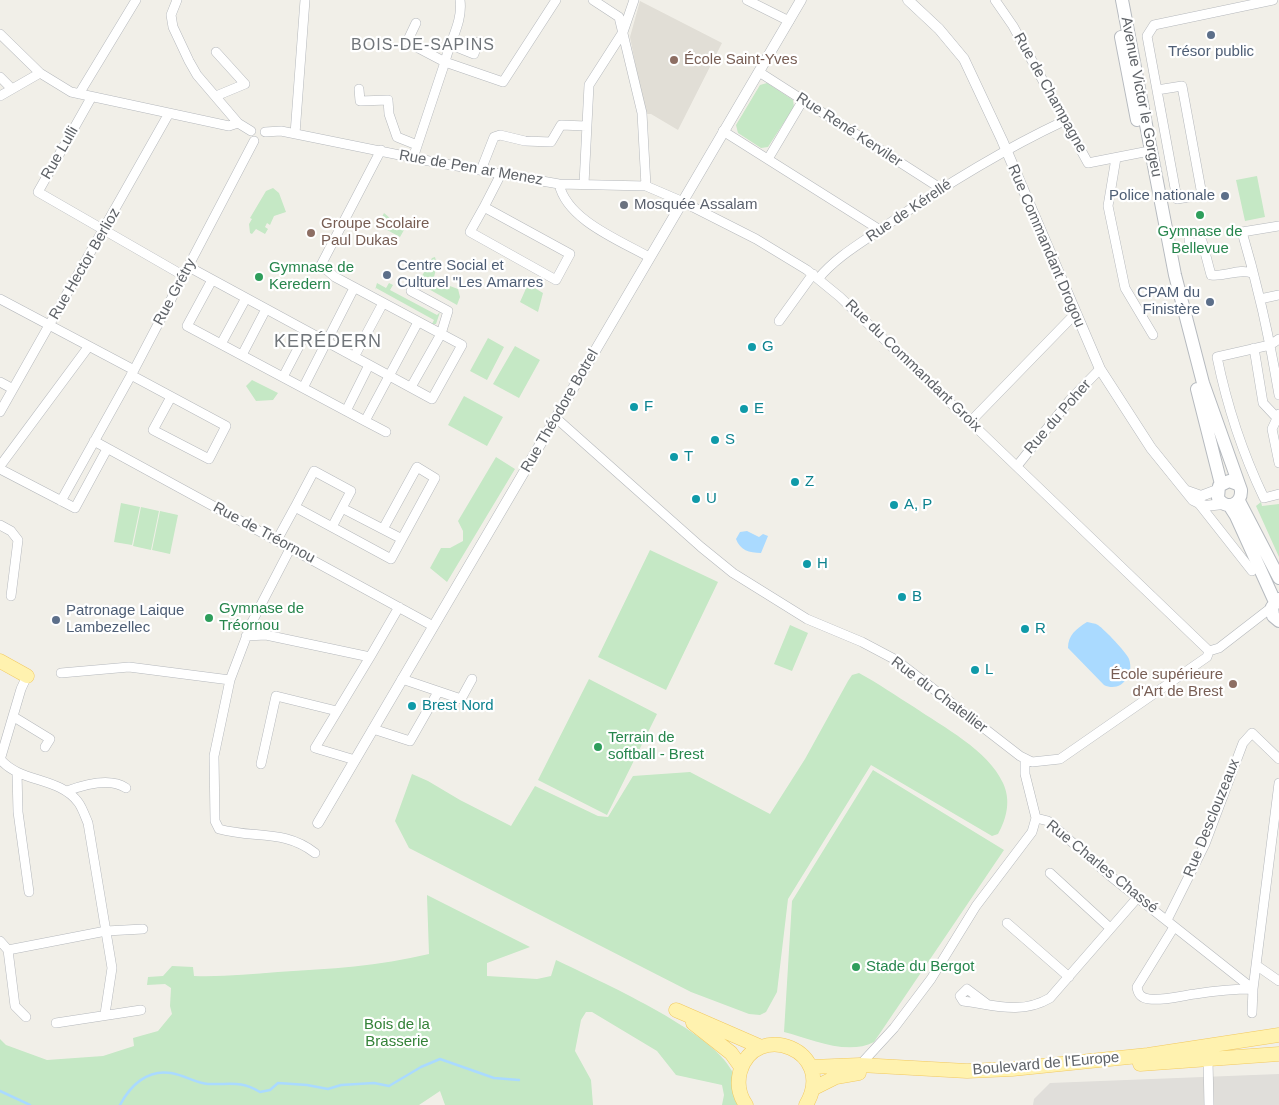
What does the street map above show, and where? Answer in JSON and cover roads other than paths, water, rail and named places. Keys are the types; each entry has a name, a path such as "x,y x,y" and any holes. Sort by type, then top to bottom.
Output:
{"main road":[{"name":"Avenue Victor le Gorgeu","path":"1115,0 1127,77 1170,276 1219,487"},
{"name":"Avenue Victor le Gorgeu","path":"1122,0 1177,283 1203,383 1237,484"},
{"path":"1230,503 1241,490 1237,484 1229,481 1219,487 1218,498 1230,503 1279,578"},
{"path":"1230,503 1276,610"},
{"path":"0,661 27,676"},
{"path":"741,1066 731,1053 676,1010 761,1047"},
{"name":"Boulevard de l'Europe","path":"811,1067 860,1065 967,1071 1012,1069 1184,1050 1279,1035"},
{"path":"746,1105 739,1088 741,1066 753,1052 761,1047 778,1044 795,1049 811,1067 814,1088 807,1105"},
{"name":"Boulevard de l'Europe","path":"814,1088 836,1077 858,1073 971,1078 1279,1054"}],"street":[{"path":"78,94 136,0"},
{"path":"177,0 171,15 173,28 197,74 238,123 251,131"},
{"path":"295,134 305,0"},
{"path":"413,158 445,62 449,44 462,15 460,0"},
{"path":"416,22 407,42 445,62 503,82 556,0"},
{"path":"593,0 619,17 642,113 646,186"},
{"path":"584,184 589,85 623,32 634,0"},
{"path":"747,0 789,21"},
{"name":"Rue Théodore Botrel","path":"318,822 801,0"},
{"name":"Rue Commandant Drogou","path":"908,0 940,29 964,59 1100,369 1151,448 1200,505"},
{"name":"Rue de Champagne","path":"995,0 1013,26 1088,163 1144,152"},
{"path":"1139,87 1156,87 1182,86 1202,195 1177,198 1156,87 1147,36 1149,29 1154,25 1246,4 1274,0"},
{"path":"0,34 40,73 60,87 78,94 168,115 229,126 238,123"},
{"path":"449,44 474,54 478,42"},
{"path":"216,52 244,84 216,96"},
{"name":"Rue René Kerviler","path":"758,72 940,188"},
{"path":"0,96 40,73"},
{"path":"0,77 12,89"},
{"path":"359,88 360,101 388,100 389,114 397,137 417,144"},
{"name":"Rue Lulli","path":"91,98 38,192 184,276"},
{"path":"768,159 803,100"},
{"name":"Rue Hector Berlioz","path":"0,412 168,115"},
{"name":"Rue de Kérellé","path":"779,321 816,276 833,262 940,188 1005,149 1064,121"},
{"path":"481,170 494,138 500,135 525,141 551,142 561,125 586,126"},
{"path":"259,126 265,132 264,139 254,141 251,138 251,131 259,126"},
{"path":"723,131 880,230"},
{"name":"Rue de Pen ar Menez","path":"265,132 295,134 413,158 559,184 562,195 578,215 649,257"},
{"name":"Rue Grétry","path":"61,500 189,267 254,141"},
{"path":"189,267 432,398 462,346 354,288 322,268 321,265 381,150"},
{"path":"1116,158 1108,206 1125,288 1153,335"},
{"path":"484,207 570,254 556,280 470,232 501,174"},
{"name":"Rue du Commandant Groix","path":"559,184 646,186 682,201 756,239 816,276 971,421 1209,651"},
{"path":"1279,226 1242,232 1260,299 1279,395"},
{"path":"1189,239 1190,244 1202,241 1211,275 1218,276 1246,271 1252,273"},
{"path":"212,280 187,326 386,432"},
{"path":"303,388 354,288"},
{"path":"411,291 448,311 441,334 411,387"},
{"path":"1260,299 1279,295"},
{"path":"221,344 246,298"},
{"path":"0,299 89,346 171,397 226,426 209,460 153,430 171,397"},
{"path":"354,357 383,303"},
{"path":"242,355 266,309"},
{"path":"971,421 1075,314"},
{"path":"365,421 418,322"},
{"path":"283,377 307,331"},
{"path":"1279,339 1270,344 1217,357 1226,400 1246,459 1264,498 1279,494"},
{"path":"89,346 0,467 75,508 107,449"},
{"path":"1254,348 1263,403 1278,416 1272,429 1279,463"},
{"path":"346,411 369,365"},
{"name":"Rue du Poher","path":"1017,466 1070,400 1100,369"},
{"path":"0,382 13,389"},
{"name":"Rue du Chatellier","path":"556,418 701,547 733,573 807,619 862,642 896,660 1025,759"},
{"name":"Rue de Tréornou","path":"94,441 433,626"},
{"path":"295,507 391,559 436,478 417,467 383,529"},
{"path":"277,540 314,471 351,491 332,527"},
{"path":"1187,491 1201,496 1219,487"},
{"path":"1200,505 1212,506 1230,503"},
{"path":"1200,505 1252,571"},
{"path":"342,508 402,540"},
{"path":"0,525 12,531 18,540 11,596"},
{"path":"291,548 246,636 230,680 214,756 216,826 231,832 282,836 294,839 315,853"},
{"path":"355,760 315,748 399,607"},
{"path":"1025,759 1043,762 1060,759 1207,657 1209,651 1219,648 1256,621 1276,610"},
{"path":"246,636 266,634 370,657"},
{"path":"61,673 129,667 230,680"},
{"path":"27,676 21,689 0,760 17,773 67,791 78,802 88,823 112,968 105,1014"},
{"path":"402,679 461,699 472,679"},
{"path":"373,729 410,741 438,692"},
{"path":"261,764 276,696 338,711"},
{"path":"14,717 50,739 45,747"},
{"name":"Rue Desclouzeaux","path":"1170,924 1205,844 1243,743 1252,733 1279,759"},
{"name":"Rue Charles Chassé","path":"1025,759 1025,774 1036,818 1048,821 1170,924"},
{"path":"17,773 18,812 29,892"},
{"path":"67,791 94,782 118,784 126,788"},
{"path":"1252,1013 1253,988 1279,783"},
{"path":"860,1065 876,1050 931,979 976,906 1032,832 1036,818"},
{"path":"1050,873 1110,928"},
{"path":"987,1004 1021,1009 1037,1006 1050,998 1138,897"},
{"path":"1007,923 1069,977"},
{"path":"1170,924 1253,988 1200,993 1165,999 1148,999 1142,997 1138,992 1137,986 1170,924"},
{"path":"8,950 106,931 143,929"},
{"path":"0,941 8,950 15,1006 26,1017"},
{"path":"1256,965 1279,981"},
{"path":"56,1023 141,1010"},
{"path":"876,1050 880,1066"},
{"path":"1208,1060 1209,1105"}],"water":[{"path":"747,531 759,537 763,534 768,536 761,553 746,550 738,543 736,539 740,532"},
{"path":"1087,622 1097,624 1120,646 1129,659 1130,671 1128,677 1121,685 1110,687 1104,685 1068,648 1069,639 1073,633"}],"waterway":[{"path":"120,1105 129,1091 140,1080 162,1072 176,1074 208,1084 241,1084 260,1092 270,1090 278,1083 328,1089 341,1085 374,1083 389,1086 421,1067 440,1059 494,1078 519,1080"},
{"path":"0,1091 30,1105"}],"place":[{"name":"Trésor public","path":"1211,35"},
{"name":"École Saint-Yves","path":"674,60"},
{"name":"Police nationale","path":"1225,196"},
{"name":"Mosquée Assalam","path":"624,205"},
{"name":"Gymnase de Bellevue","path":"1200,215"},
{"name":"Groupe Scolaire Paul Dukas","path":"311,233"},
{"name":"Centre Social et Culturel \"Les Amarres","path":"387,275"},
{"name":"Gymnase de Keredern","path":"259,277"},
{"name":"CPAM du Finistère","path":"1210,302"},
{"name":"G","path":"752,347"},
{"name":"F","path":"634,407"},
{"name":"E","path":"744,409"},
{"name":"S","path":"715,440"},
{"name":"T","path":"674,457"},
{"name":"Z","path":"795,482"},
{"name":"U","path":"696,499"},
{"name":"A, P","path":"894,505"},
{"name":"H","path":"807,564"},
{"name":"B","path":"902,597"},
{"name":"Gymnase de Tréornou","path":"209,618"},
{"name":"Patronage Laique Lambezellec","path":"56,620"},
{"name":"R","path":"1025,629"},
{"name":"L","path":"975,670"},
{"name":"École supérieure d'Art de Brest","path":"1233,684"},
{"name":"Brest Nord","path":"412,706"},
{"name":"Terrain de softball - Brest","path":"598,747"},
{"name":"Stade du Bergot","path":"856,967"}],"district":[{"name":"BOIS-DE-SAPINS","path":"423,46"},
{"name":"KERÉDERN","path":"328,342"}],"park label":[{"name":"Bois de la Brasserie","path":"397,1034"}]}
